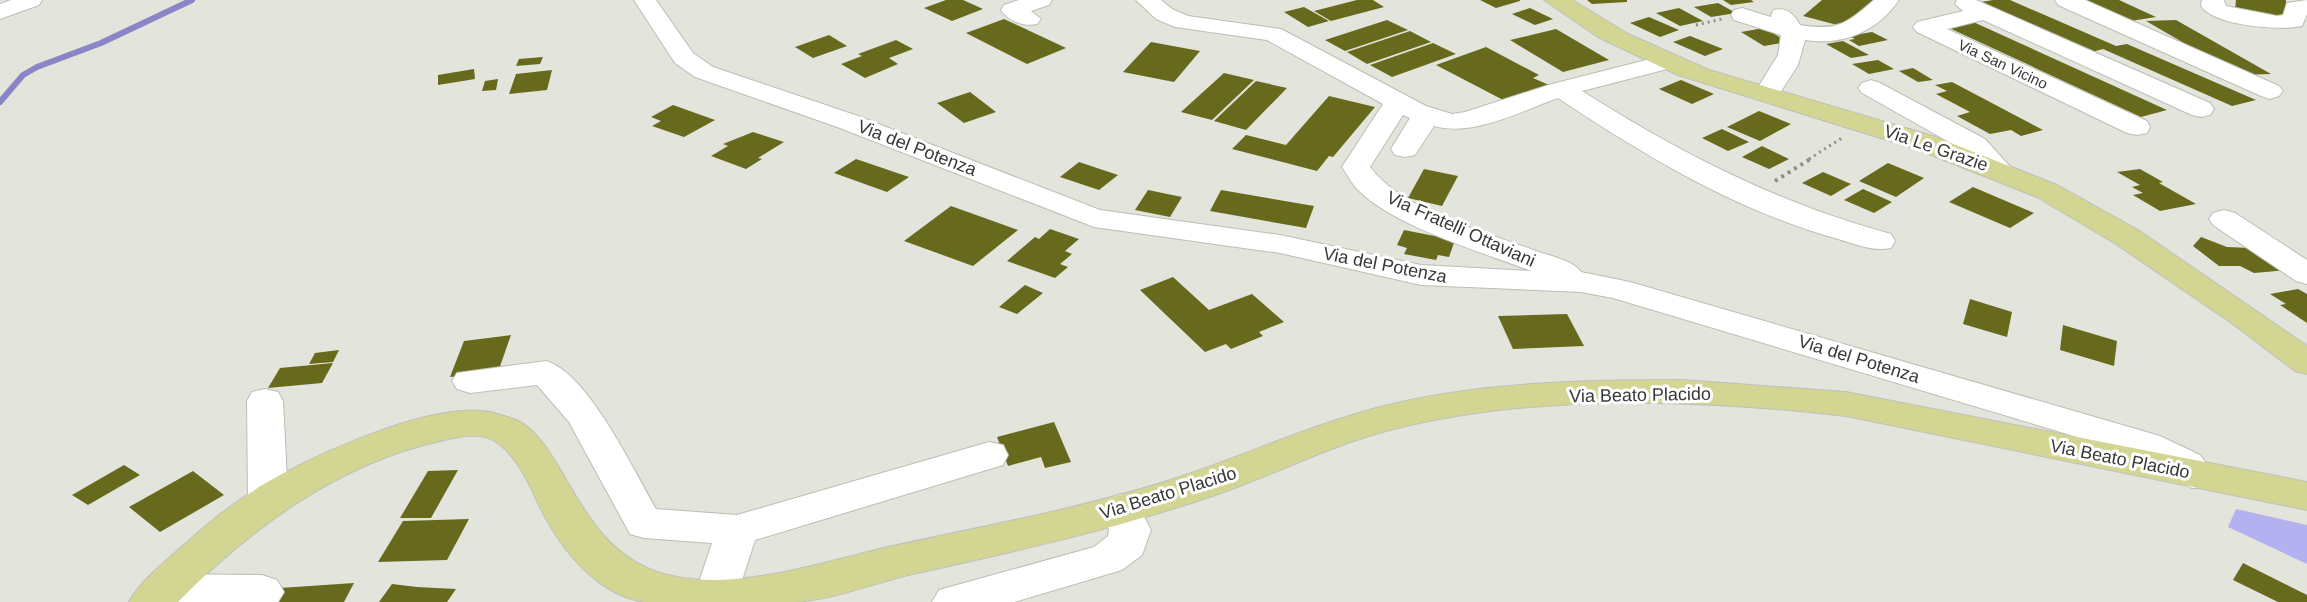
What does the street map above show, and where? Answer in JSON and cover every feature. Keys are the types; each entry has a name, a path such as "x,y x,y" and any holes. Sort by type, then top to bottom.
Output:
{"main road":[{"name":"Via Le Grazie","path":"1555,0 1577,11 1594,25 1666,62 1865,124 1999,170 2047,191 2127,237 2302,358"},
{"name":"Via Beato Placido","path":"157,596 207,546 268,500 371,448 419,432 461,422 500,426 528,448 571,527 600,558 628,579 656,591 716,597 794,585 1121,509 1208,483 1314,442 1406,414 1513,399 1615,393 1731,394 1804,398 1857,406 2307,496"}],"street":[{"path":"0,12 31,0"},
{"name":"Via del Potenza","path":"645,0 684,57 704,72 849,122 1094,218 1280,244 1440,277 1581,282 1652,298 2147,445 2186,465 2194,474"},
{"path":"1147,0 1164,14 1183,22 1273,34 1398,102 1429,117 1451,122 1469,120 1561,89 1666,62"},
{"path":"1762,0 1784,17 1793,30 1794,48 1767,94"},
{"path":"1742,15 1793,30 1823,34 1851,30 1888,0"},
{"path":"1959,0 2201,109"},
{"path":"2066,0 2270,91"},
{"path":"2213,0 2212,6 2219,11 2277,23 2294,21 2295,8 2307,7"},
{"name":"Via San Vicino","path":"1984,13 1925,27 2138,127"},
{"path":"1871,88 1975,145 1999,170"},
{"path":"1561,89 1647,144 1749,198 1839,231 1880,241"},
{"name":"Via Fratelli Ottaviani","path":"1398,102 1356,167 1368,186 1438,222 1581,282"},
{"path":"1405,148 1419,124 1429,117"},
{"path":"2224,219 2307,273"},
{"path":"1745,347 1780,348 1798,341"},
{"path":"470,381 546,373 584,415 644,523 737,530 989,455"},
{"path":"265,401 268,500"},
{"path":"954,602 1107,559 1127,544 1130,530 1121,509"},
{"path":"716,597 737,530"},
{"path":"157,596 262,592"}],"path":[{"path":"1749,198 1865,124"}],"shaded area":[{"path":"2236,509 2307,525 2307,564 2228,527"}],"building":[{"path":"946,0 963,0 983,9 952,21 924,8"},
{"path":"1357,0 1373,0 1384,7 1331,21 1314,11"},
{"path":"1480,0 1520,0 1520,1 1496,8"},
{"path":"1587,0 1627,0 1627,2 1592,4"},
{"path":"1723,0 1751,0 1754,2 1731,5"},
{"path":"1822,0 1876,0 1845,27 1803,16"},
{"path":"2010,0 2116,46 2127,44 2256,100 2232,106 2103,49 2092,52 1981,2"},
{"path":"2086,0 2119,0 2156,17 2131,21"},
{"path":"2236,0 2286,0 2285,20 2235,10"},
{"path":"1718,3 1736,13 1711,17 1694,7"},
{"path":"1304,7 1329,21 1308,27 1284,12"},
{"path":"1530,8 1553,19 1535,25 1512,14"},
{"path":"1679,8 1703,21 1680,26 1656,13"},
{"path":"1649,17 1679,30 1660,37 1630,23"},
{"path":"1004,19 1066,48 1027,64 966,33"},
{"path":"1387,20 1408,30 1345,51 1325,40"},
{"path":"2176,20 2271,74 2239,75 2146,21"},
{"path":"1971,21 2167,110 2141,117 1947,27"},
{"path":"1764,28 1788,42 1764,46 1741,32"},
{"path":"1556,29 1609,60 1563,72 1510,40"},
{"path":"1410,31 1431,42 1367,64 1347,52"},
{"path":"1872,32 1888,40 1859,46 1849,40 1855,39 1849,36"},
{"path":"829,35 847,46 813,58 795,47"},
{"path":"1690,36 1723,49 1705,56 1673,42"},
{"path":"896,40 913,49 889,58 898,64 865,78 841,64 862,56 858,54"},
{"path":"1843,41 1869,55 1851,58 1826,44"},
{"path":"1151,42 1200,51 1174,82 1123,72"},
{"path":"1433,43 1456,54 1392,77 1370,65"},
{"path":"1486,47 1539,75 1533,78 1549,85 1507,102 1436,65"},
{"path":"543,57 540,64 516,66 519,59"},
{"path":"1878,60 1894,69 1869,74 1852,64"},
{"path":"1913,68 1933,80 1918,82 1899,71"},
{"path":"474,69 475,79 438,85 438,75"},
{"path":"552,70 547,90 509,94 516,74"},
{"path":"1224,73 1254,80 1212,120 1181,112"},
{"path":"498,79 496,90 482,91 485,81"},
{"path":"1681,80 1714,94 1692,104 1659,89"},
{"path":"1256,81 1287,88 1246,130 1214,121"},
{"path":"1952,82 2043,130 2021,136 2011,130 1990,134 1957,116 1970,112 1936,94 1947,91 1935,85"},
{"path":"970,92 996,112 964,123 937,103"},
{"path":"1329,96 1375,107 1333,157 1329,156 1317,171 1232,149 1246,135 1286,145"},
{"path":"673,105 715,120 684,137 652,126 661,121 651,117"},
{"path":"1759,111 1791,124 1760,141 1727,127"},
{"path":"1722,129 1749,142 1728,151 1702,138"},
{"path":"753,132 784,142 758,158 762,159 746,169 711,156 728,146 723,144"},
{"path":"1762,146 1789,159 1769,169 1742,157"},
{"path":"856,159 909,177 887,192 834,173"},
{"path":"1079,162 1118,175 1099,190 1060,177"},
{"path":"1888,163 1924,178 1896,197 1859,181"},
{"path":"1424,169 1458,176 1442,206 1408,198"},
{"path":"2140,169 2163,182 2159,183 2196,204 2160,211 2133,195 2143,193 2132,187 2140,185 2117,172"},
{"path":"1823,172 1851,184 1831,196 1802,183"},
{"path":"1973,187 2034,213 2010,228 1949,202"},
{"path":"1863,189 1892,202 1874,213 1844,200"},
{"path":"1148,190 1182,197 1170,217 1135,210"},
{"path":"1221,190 1314,206 1306,228 1210,211"},
{"path":"951,206 1018,230 973,266 904,241"},
{"path":"1050,229 1079,239 1065,251 1072,254 1060,264 1068,267 1055,278 1007,261 1035,237 1039,239"},
{"path":"1404,230 1455,240 1449,257 1438,255 1436,260 1404,254 1407,248 1397,245"},
{"path":"2201,237 2227,247 2250,248 2289,270 2254,273 2240,266 2219,266 2193,246"},
{"path":"1173,277 1209,310 1252,294 1284,322 1259,332 1263,336 1231,349 1226,344 1205,352 1140,290"},
{"path":"1025,285 1043,293 1017,314 999,307"},
{"path":"2298,289 2307,294 2307,323 2280,305 2286,304 2270,294"},
{"path":"1970,299 2012,312 2007,337 1963,324"},
{"path":"1567,314 1584,346 1513,349 1498,316"},
{"path":"2063,325 2117,341 2114,366 2060,350"},
{"path":"511,335 498,372 450,377 464,341"},
{"path":"339,350 333,362 309,364 315,353"},
{"path":"333,363 322,383 268,388 280,368"},
{"path":"1054,422 1071,462 1045,468 1041,457 1008,466 997,437"},
{"path":"124,465 140,475 88,505 72,495"},
{"path":"458,470 431,518 400,518 428,471"},
{"path":"193,471 224,495 160,532 129,507"},
{"path":"469,519 447,560 378,562 403,521"},
{"path":"2243,563 2307,595 2307,602 2278,602 2233,580"},
{"path":"354,583 344,602 272,602 280,588"},
{"path":"392,584 456,589 447,602 379,602"}],"waterway":[{"path":"0,102 23,75 37,67 101,43 192,0"}]}
